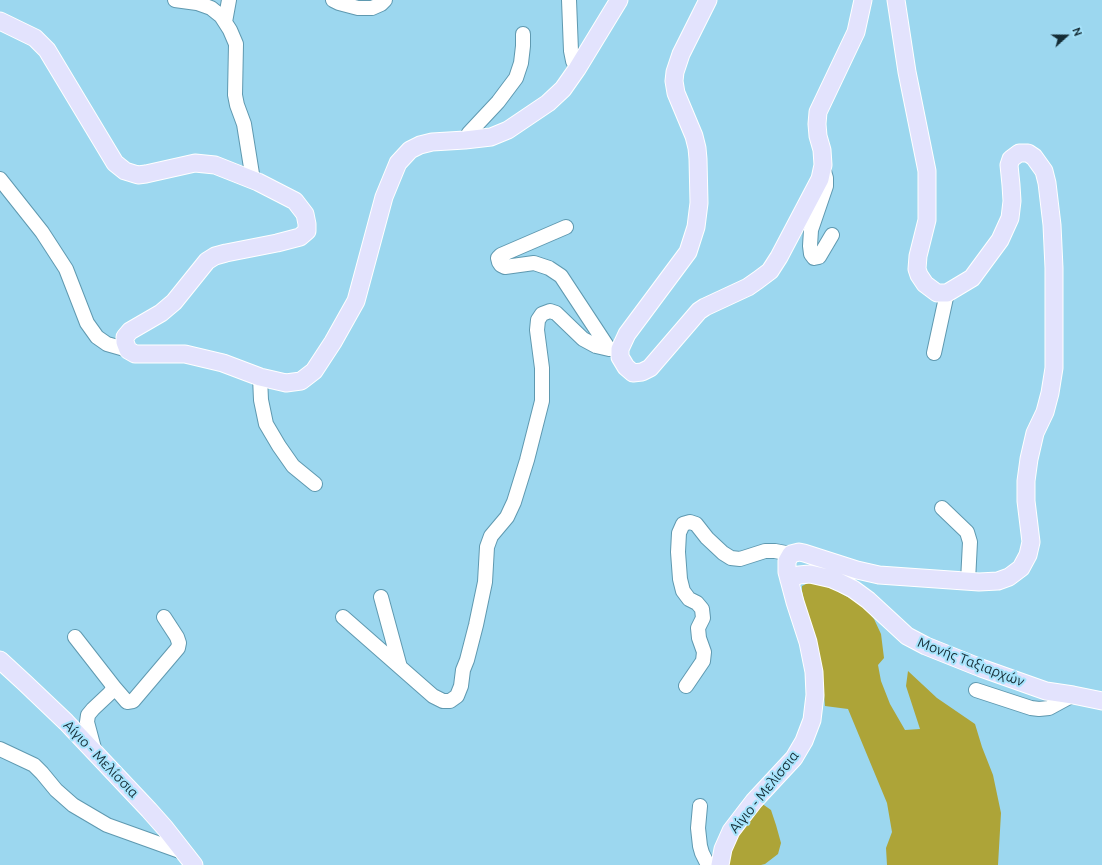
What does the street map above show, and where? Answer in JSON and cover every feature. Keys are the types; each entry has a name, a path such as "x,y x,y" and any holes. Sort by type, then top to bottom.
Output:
{"main road":[{"path":"0,21 34,38 47,50 115,163 125,171 138,175 195,163 215,165 253,180 295,201 304,214 307,224 307,231 300,237 277,244 226,253 215,256 206,261 174,302 162,313 130,332 125,337 128,350 135,354 185,354 223,362 260,377 286,383 301,380 314,371 333,342 356,301 384,198 398,163 410,150 420,145 432,142 491,137 508,130 548,103 563,89 577,69 620,0"},
{"path":"708,0 681,54 674,72 676,93 694,136 697,148 698,203 696,227 688,252 627,334 614,349 626,367 633,373 642,372 650,368 705,307 748,287 770,271 779,257 820,179 823,165 822,150 818,136 818,112 856,32 863,0"},
{"path":"792,554 799,552 804,553 856,570 879,575 979,582 998,581 1009,577 1021,568 1028,555 1031,542 1026,501 1026,482 1029,459 1035,433 1045,412 1054,368 1054,268 1052,225 1047,183 1044,171 1034,157 1028,153 1019,153 1011,159 1009,165 1011,185 1010,218 1000,240 972,278 947,294 937,293 925,284 917,269 918,256 927,220 927,171 907,72 896,0"},
{"name":"Αίγιο - Μελίσσια","path":"720,865 723,850 731,831 754,801 794,758 804,741 812,720 815,695 814,672 808,642 795,602 786,566 787,561 792,554"},
{"name":"Μονής Ταξιαρχών","path":"789,580 799,575 810,574 841,582 868,600 907,636 926,646 981,668 1046,691 1102,701"},
{"name":"Αίγιο - Μελίσσια","path":"0,660 95,752 166,828 189,859"}],"street":[{"path":"175,0 197,3 211,8 221,16 230,30 236,44 235,95 244,124 253,180"},
{"path":"225,22 229,0"},
{"path":"334,0 339,3 358,8 372,8 381,4 385,0"},
{"path":"569,0 571,51 573,61 577,69"},
{"path":"465,140 469,132 498,102 516,78 521,63 523,34"},
{"path":"823,165 826,186 811,230 810,246 811,254 814,258 819,257 832,235"},
{"path":"0,179 42,232 66,269 87,323 96,337 107,344 128,350"},
{"path":"566,227 501,255 498,258 499,262 505,267 534,263 549,268 561,276 614,349"},
{"path":"934,353 947,294"},
{"path":"343,617 433,696 443,701 450,701 457,696 461,686 462,670 467,660 476,625 485,582 487,547 491,536 507,517 514,502 527,460 542,401 542,368 537,330 538,320 542,314 550,311 556,313 583,339 596,346 614,349"},
{"path":"260,377 260,400 266,424 293,466 315,484"},
{"path":"942,508 967,532 970,542 968,581"},
{"path":"686,686 703,661 704,652 698,633 698,628 703,618 702,609 697,603 689,599 683,591 680,579 678,552 679,533 683,524 690,522 696,524 707,538 723,553 731,558 740,559 765,551 792,554"},
{"path":"381,597 400,667"},
{"path":"75,637 114,687 127,702 131,702 178,648 179,643 177,637 164,617"},
{"path":"95,752 87,722 88,715 114,687"},
{"path":"976,690 1031,708 1039,709 1049,708 1074,695"},
{"path":"0,749 34,766 56,790 73,805 106,825 189,859"},
{"path":"700,806 698,828 700,846 708,865"}],"shaded area":[{"path":"808,583 819,584 835,590 862,605 874,619 881,634 884,658 878,665 881,681 890,704 905,730 920,729 906,686 908,671 937,698 975,724 993,775 1001,813 998,865 887,865 886,848 892,832 887,803 848,709 825,706 823,681 816,643 802,591 802,586"},
{"path":"761,803 771,810 776,825 781,843 778,854 765,864 761,865 724,865 726,850"}]}
